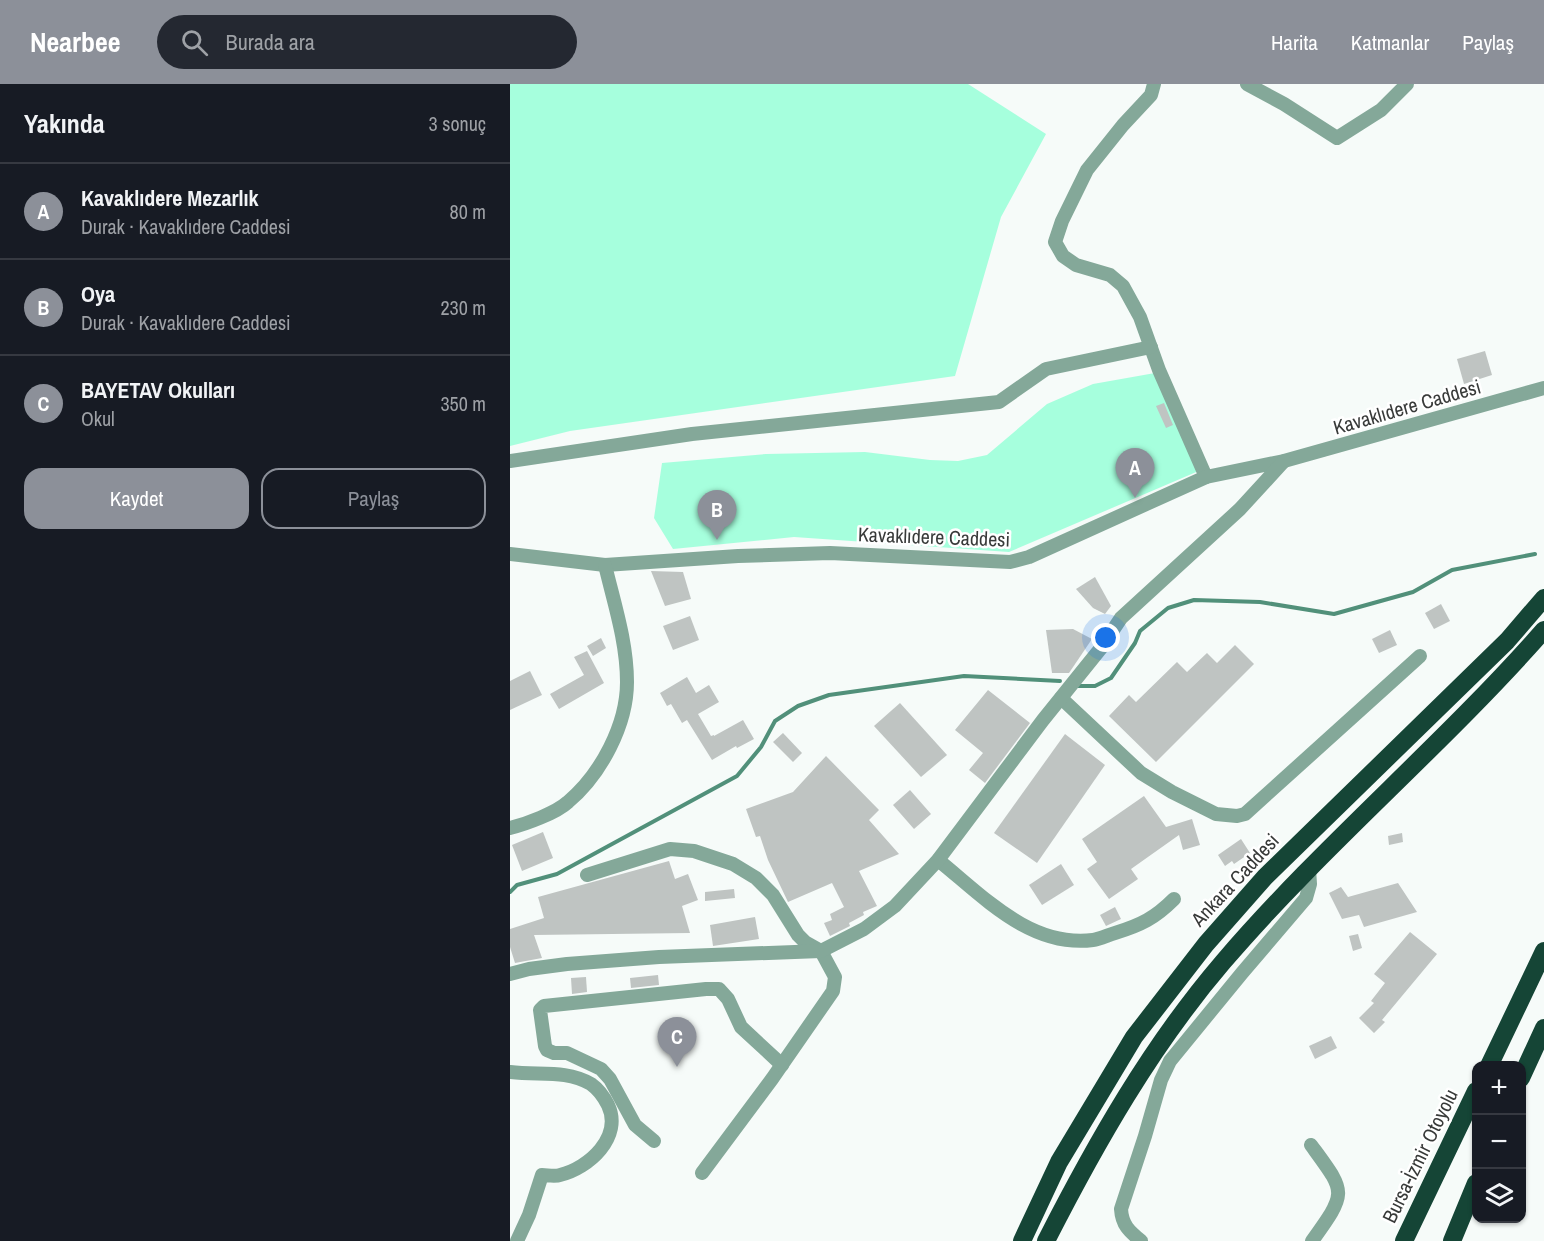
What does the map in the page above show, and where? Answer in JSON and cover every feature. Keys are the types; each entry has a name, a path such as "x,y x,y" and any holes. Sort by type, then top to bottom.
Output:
{"highway":[{"path":"1506,641 1544,588"},
{"name":"Ankara Caddesi","path":"1022,1241 1059,1162 1134,1037 1206,944 1265,877 1506,641 1544,598"},
{"path":"1046,1241 1079,1176 1156,1047 1221,964 1309,869 1544,630"},
{"path":"1491,1061 1544,951"},
{"path":"1526,1067 1544,1028"},
{"name":"Bursa-İzmir Otoyolu","path":"1404,1241 1472,1098"},
{"path":"1452,1241 1472,1193"}],"street":[{"path":"1154,84 1151,95 1123,125 1087,170 1062,220 1055,242 1063,256 1076,265 1110,276 1123,286 1140,317 1206,477"},
{"path":"1247,84 1284,104 1337,138 1381,110 1407,84"},
{"path":"510,461 692,434 999,402 1046,369 1151,347"},
{"name":"Kavaklıdere Caddesi","path":"510,554 605,565 738,556 830,553 1010,562 1029,557 1206,477 1284,461 1544,388"},
{"path":"510,974 567,964 659,957 821,951 864,929 895,906 938,860 1101,648 1121,618 1240,509 1284,461"},
{"path":"510,828 527,823 567,803 596,772 619,730 627,673 624,643 605,565"},
{"path":"1061,698 1141,773 1172,792 1216,814 1237,816 1245,814 1420,656"},
{"path":"587,875 670,849 694,851 715,857 756,878 773,895 798,935 821,951 835,977 835,985 782,1065 702,1173"},
{"path":"938,860 1014,921 1033,931 1062,939 1094,940 1132,928 1157,915 1174,899"},
{"path":"1141,1241 1125,1227 1121,1219 1121,1209 1161,1080 1170,1061 1306,898 1310,884 1309,869"},
{"path":"654,1141 635,1125 614,1085 601,1069 567,1053 554,1053 547,1050 540,1010 544,1006 719,989 728,999 741,1027 782,1065"},
{"path":"510,1072 566,1074 594,1086 608,1105 613,1126 606,1143 588,1161 560,1176 542,1175 529,1215 517,1241"},
{"path":"1311,1145 1335,1178 1339,1188 1333,1212 1312,1241"}],"green space":[{"path":"510,84 968,84 1046,134 1001,217 955,376 570,431 510,446"},
{"path":"1155,373 1201,470 1009,552 794,537 673,549 654,518 662,463 766,454 865,452 958,461 987,455 1047,404 1093,384"}],"building":[{"path":"1485,351 1492,375 1464,384 1457,359"},
{"path":"1164,403 1173,425 1166,428 1156,406"},
{"path":"651,571 683,572 691,599 665,606"},
{"path":"1095,577 1111,606 1105,614 1093,608 1076,589"},
{"path":"1441,604 1450,621 1434,629 1425,613"},
{"path":"690,616 699,640 673,650 663,626"},
{"path":"1073,629 1092,639 1069,673 1052,673 1046,630"},
{"path":"1390,630 1397,645 1379,653 1372,639"},
{"path":"601,638 606,648 593,656 587,646"},
{"path":"1235,645 1254,664 1156,762 1109,716 1129,695 1136,702 1177,662 1187,672 1207,653 1217,663"},
{"path":"587,651 604,683 559,709 550,694 584,675 574,657"},
{"path":"530,671 542,695 510,710 510,681"},
{"path":"687,677 696,693 709,685 719,702 698,714 711,736 743,720 754,739 712,760 687,720 682,723 671,704 667,706 660,693"},
{"path":"988,690 1030,723 985,783 969,770 983,753 955,730"},
{"path":"900,703 947,755 921,777 874,726"},
{"path":"783,733 802,753 793,762 773,742"},
{"path":"1065,734 1105,765 1037,863 994,833"},
{"path":"826,756 879,810 869,820 899,854 859,871 877,906 863,912 864,915 849,923 850,926 830,936 824,923 832,920 830,914 844,907 832,883 788,902 768,860 760,836 756,837 746,809 793,792"},
{"path":"910,790 931,814 914,829 893,805"},
{"path":"1144,796 1166,827 1192,819 1200,845 1183,850 1179,835 1131,869 1138,879 1109,899 1087,869 1097,862 1082,839"},
{"path":"543,832 553,858 522,871 512,845"},
{"path":"1402,833 1403,842 1389,845 1388,836"},
{"path":"1241,839 1250,853 1234,864 1232,861 1225,866 1218,855"},
{"path":"669,861 675,879 688,874 698,900 682,906 690,933 534,935 542,958 515,963 510,947 510,929 544,918 538,897"},
{"path":"1061,864 1074,885 1042,905 1029,885"},
{"path":"1398,883 1417,912 1364,927 1359,915 1342,919 1329,893 1341,887 1348,897"},
{"path":"734,889 735,898 705,901 705,892"},
{"path":"1115,907 1121,919 1106,926 1100,915"},
{"path":"755,917 759,939 713,946 710,925"},
{"path":"1410,932 1437,954 1382,1020 1385,1022 1374,1033 1359,1018 1374,1003 1371,1001 1385,983 1374,974"},
{"path":"1358,934 1362,948 1353,951 1349,936"},
{"path":"658,975 659,985 631,988 630,978"},
{"path":"586,977 587,992 572,994 571,978"},
{"path":"1331,1036 1337,1048 1315,1059 1309,1046"}],"waterway":[{"path":"1078,686 1095,686 1111,678 1135,643 1140,631 1168,608 1194,600 1260,602 1334,614 1413,592 1452,570 1535,554"},
{"path":"510,892 517,885 557,874 737,776 761,747 775,721 798,706 829,695 964,676 1060,681"}],"place":[{"name":"Kavaklıdere Mezarlık","path":"1135,498"},
{"name":"Oya","path":"717,540"},
{"name":"BAYETAV Okulları","path":"677,1067"}]}
